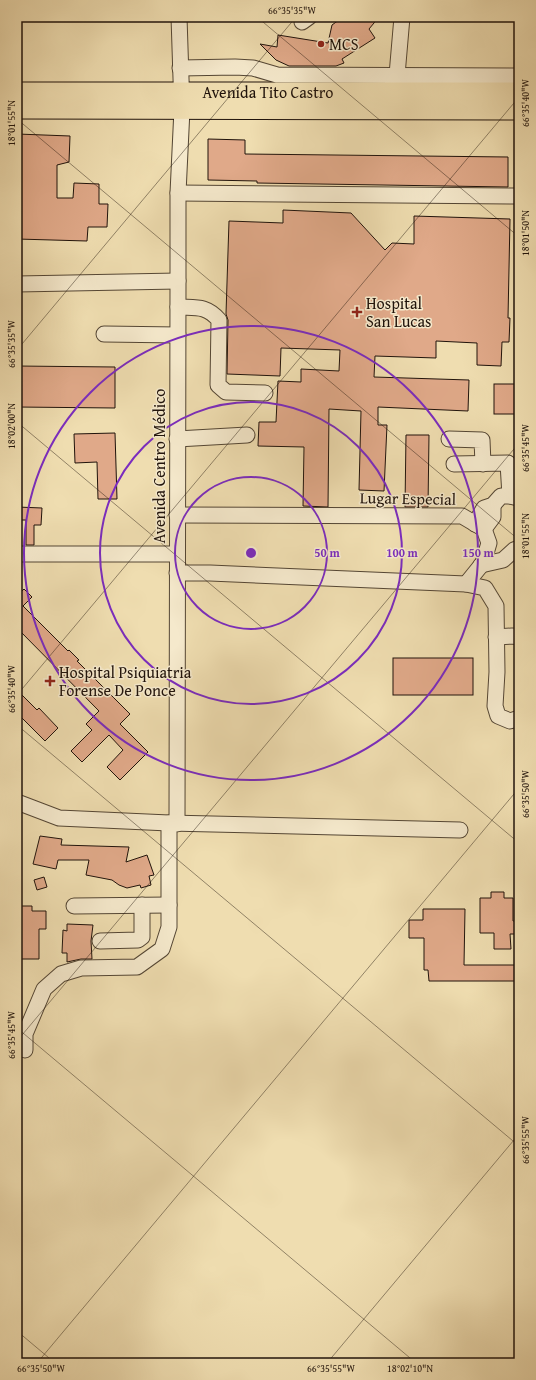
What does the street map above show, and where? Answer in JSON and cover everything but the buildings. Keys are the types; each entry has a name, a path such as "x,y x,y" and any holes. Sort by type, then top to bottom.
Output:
{"main road":[{"name":"Avenida Tito Castro","path":"17,92 182,101 519,110"},
{"name":"Avenida Tito Castro","path":"17,109 182,101 519,92"}],"street":[{"name":"Avenida Centro Médico","path":"25,1050 24,1019 44,989 61,974 81,968 137,966 162,949 169,926 173,824 177,572 178,193 182,101 179,17"},
{"path":"397,75 402,17"},
{"path":"180,61 253,68 277,75 519,76"},
{"path":"178,193 519,196"},
{"path":"17,284 178,281"},
{"path":"178,307 201,308 209,310 219,320 218,385 221,389 226,392 265,393"},
{"path":"104,334 178,335"},
{"path":"177,439 247,435"},
{"path":"449,439 482,440 483,464"},
{"path":"454,464 508,463 515,497 500,496 493,505 493,517 480,526 489,543 481,565 466,584"},
{"name":"Lugar Especial","path":"177,515 462,516 480,526"},
{"path":"489,543 517,549"},
{"path":"481,565 503,560 517,549"},
{"path":"17,554 177,554"},
{"path":"177,572 466,584 485,588 496,606 497,672 495,706 498,716 510,720 519,718"},
{"path":"496,637 519,637"},
{"path":"17,802 59,818 173,824 460,830"},
{"path":"100,941 138,940 142,937 142,905"},
{"path":"74,906 169,905"}],"place":[{"name":"MCS","path":"321,44"},
{"name":"Hospital San Lucas","path":"357,312"},
{"name":"Hospital Psiquiatria Forense De Ponce","path":"50,681"}]}
